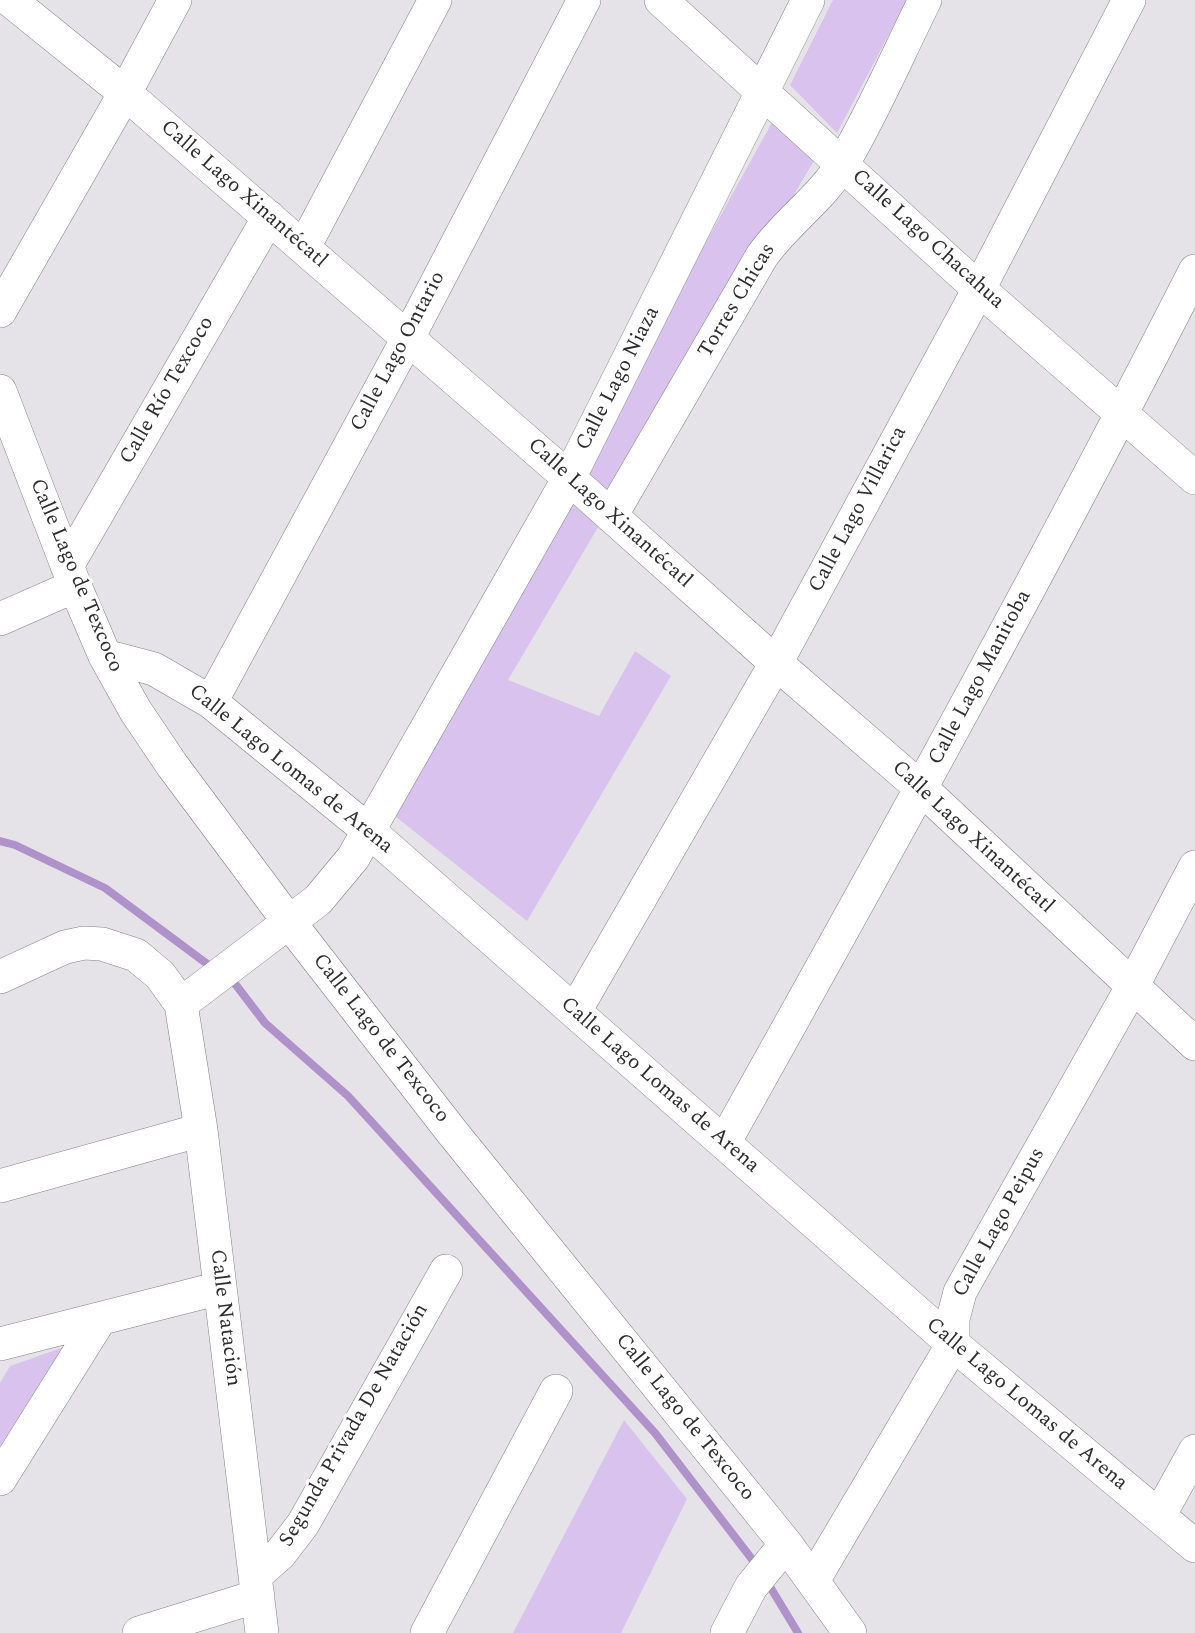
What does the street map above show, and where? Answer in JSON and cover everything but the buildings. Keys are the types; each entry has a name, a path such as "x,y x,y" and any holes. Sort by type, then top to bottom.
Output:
{"street":[{"name":"Calle Lago Xinantécatl","path":"10,0 125,93 569,478 776,663 922,789 1195,1044"},
{"path":"0,311 125,93 175,0"},
{"path":"304,247 435,0"},
{"name":"Calle Lago Ontario","path":"211,702 408,338 584,0"},
{"name":"Calle Lago Chacahua","path":"661,0 979,289 1121,416 1195,478"},
{"name":"Calle Lago Niaza","path":"193,995 233,962 318,900 336,880 369,831 569,478 808,0"},
{"name":"Torres Chicas","path":"611,516 762,256 782,230 815,199 842,163 925,0"},
{"name":"Calle Lago Villarica","path":"575,1011 776,663 979,289 1129,0"},
{"name":"Calle Río Texcoco","path":"71,576 269,217"},
{"name":"Calle Lago Manitoba","path":"724,1143 922,789 1121,416 1195,271"},
{"name":"Calle Lago de Texcoco","path":"0,391 71,576 105,656 135,710 172,765 289,922 452,1132 772,1561 813,1579 850,1633"},
{"path":"0,619 71,576"},
{"name":"Calle Lago Lomas de Arena","path":"105,656 154,669 211,702 369,831 953,1344 1195,1546"},
{"name":"Calle Lago Peipus","path":"813,1579 953,1344 953,1319 960,1292 1132,987 1195,867"},
{"path":"0,977 65,947 84,943 102,944 136,955 159,975 193,995"},
{"name":"Calle Natación","path":"193,995 201,1130 262,1633"},
{"path":"0,1186 201,1130"},
{"name":"Segunda Privada De Natación","path":"257,1585 303,1524 446,1270"},
{"path":"0,1344 220,1288"},
{"path":"0,1479 100,1319"},
{"path":"427,1633 556,1391"},
{"path":"1159,1516 1195,1451"},
{"path":"727,1633 772,1561"},
{"path":"139,1633 257,1585"}],"shaded area":[{"path":"833,0 907,0 837,133 790,85"},
{"path":"775,117 818,154 508,680 599,716 635,651 671,676 527,921 391,813"},
{"path":"64,1347 0,1457 0,1383 10,1366"},
{"path":"624,1420 687,1499 621,1633 513,1633"}],"waterway":[{"path":"0,841 15,845 105,888 214,969"},
{"path":"227,979 236,985 265,1023 348,1096 655,1433 758,1567"},
{"path":"766,1580 798,1633"}]}
